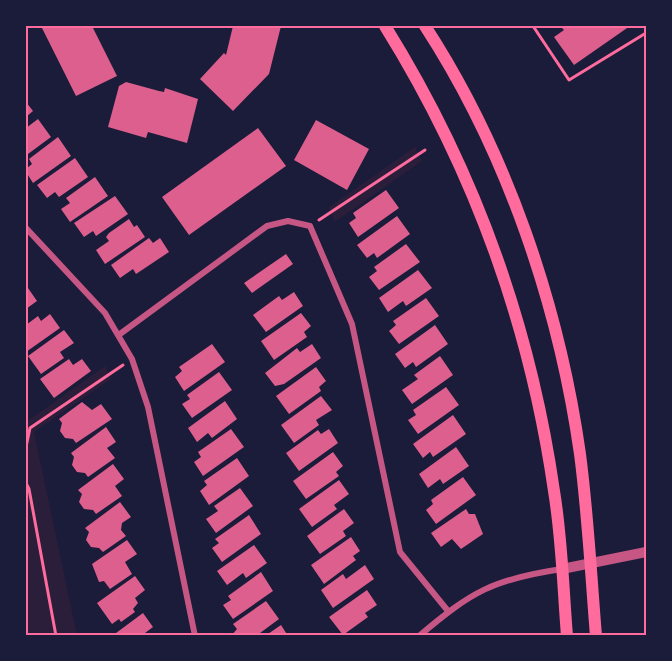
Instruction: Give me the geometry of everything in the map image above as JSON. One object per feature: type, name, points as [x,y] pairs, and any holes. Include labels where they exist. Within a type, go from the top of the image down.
[{"type":"main road","points":[[385,26],[449,141],[480,208],[503,272],[534,377],[543,419],[554,491],[567,636]]},
{"type":"main road","points":[[425,26],[461,88],[495,157],[545,296],[564,369],[574,422],[591,563],[596,636]]},
{"type":"street","points":[[120,334],[267,226],[288,220],[310,226],[352,324],[400,552],[448,612]]},
{"type":"street","points":[[26,228],[105,313],[120,334],[132,359],[148,407],[195,636]]},
{"type":"street","points":[[419,636],[471,594],[498,582],[646,552]]},
{"type":"path","points":[[533,26],[569,80],[646,33]]},
{"type":"path","points":[[310,226],[425,150]]},
{"type":"path","points":[[26,447],[30,428],[132,359]]},
{"type":"path","points":[[26,483],[56,636]]},
{"type":"shaded area","points":[[415,147],[422,161],[335,222],[329,207]]},
{"type":"shaded area","points":[[105,366],[111,379],[34,432],[77,635],[26,635],[26,422]]},
{"type":"building","points":[[41,26],[92,26],[117,76],[76,96]]},
{"type":"building","points":[[233,26],[281,26],[269,74],[233,111],[200,79],[224,53],[226,55]]},
{"type":"building","points":[[560,26],[630,26],[574,65],[554,37],[564,30]]},
{"type":"building","points":[[126,82],[164,92],[165,88],[198,99],[187,143],[148,132],[146,138],[108,127],[119,86]]},
{"type":"building","points":[[26,102],[33,111],[26,117]]},
{"type":"building","points":[[38,119],[51,137],[28,154],[26,128]]},
{"type":"building","points":[[316,120],[369,149],[347,190],[294,160]]},
{"type":"building","points":[[258,128],[286,166],[189,235],[162,197]]},
{"type":"building","points":[[58,137],[71,156],[33,183],[26,172],[32,164],[29,159]]},
{"type":"building","points":[[75,158],[88,177],[59,197],[55,192],[47,198],[37,185]]},
{"type":"building","points":[[95,177],[108,196],[70,222],[61,209],[70,203],[66,198]]},
{"type":"building","points":[[386,190],[399,208],[358,237],[349,223],[356,218],[353,213]]},
{"type":"building","points":[[115,196],[128,214],[96,236],[93,231],[84,237],[74,223]]},
{"type":"building","points":[[397,216],[410,234],[377,258],[374,253],[367,258],[357,245]]},
{"type":"building","points":[[129,219],[134,227],[137,225],[145,237],[105,264],[96,250],[109,241],[106,237],[109,233]]},
{"type":"building","points":[[149,238],[153,243],[160,238],[169,252],[136,274],[133,269],[120,278],[111,265]]},
{"type":"building","points":[[406,244],[420,262],[379,290],[369,277],[377,271],[374,267]]},
{"type":"building","points":[[286,254],[293,264],[252,293],[244,283]]},
{"type":"building","points":[[418,270],[432,288],[406,306],[403,301],[388,312],[379,298]]},
{"type":"building","points":[[28,288],[37,301],[26,309],[26,290]]},
{"type":"building","points":[[294,292],[303,306],[266,332],[253,315],[279,296],[282,300]]},
{"type":"building","points":[[426,298],[439,316],[399,344],[389,331],[396,325],[393,321]]},
{"type":"building","points":[[301,313],[311,326],[304,332],[307,337],[274,360],[261,341]]},
{"type":"building","points":[[50,314],[60,328],[26,352],[26,325],[38,316],[41,321]]},
{"type":"building","points":[[435,325],[448,344],[416,367],[413,362],[405,368],[395,354]]},
{"type":"building","points":[[64,330],[74,343],[60,352],[64,358],[41,374],[28,356]]},
{"type":"building","points":[[212,344],[225,362],[184,391],[175,377],[182,371],[179,367]]},
{"type":"building","points":[[312,344],[321,358],[284,384],[275,386],[265,373],[297,348],[300,352]]},
{"type":"building","points":[[440,356],[453,375],[412,404],[402,390],[418,379],[414,375]]},
{"type":"building","points":[[69,359],[73,365],[82,359],[91,371],[54,398],[40,379]]},
{"type":"building","points":[[316,367],[326,381],[319,387],[321,391],[289,414],[276,396]]},
{"type":"building","points":[[219,372],[232,390],[192,418],[182,404],[190,399],[187,395]]},
{"type":"building","points":[[446,387],[459,405],[418,434],[408,420],[416,415],[413,410]]},
{"type":"building","points":[[321,396],[332,410],[316,420],[319,425],[294,443],[281,425]]},
{"type":"building","points":[[225,401],[237,419],[212,438],[208,433],[197,442],[188,428]]},
{"type":"building","points":[[82,402],[92,410],[101,404],[112,419],[76,443],[73,439],[65,438],[60,431],[62,423],[59,419]]},
{"type":"building","points":[[453,415],[466,434],[433,457],[430,452],[423,458],[413,444]]},
{"type":"building","points":[[106,427],[116,442],[107,448],[115,458],[88,477],[85,473],[77,472],[72,465],[74,457],[71,453]]},
{"type":"building","points":[[231,429],[244,447],[203,476],[194,462],[201,457],[198,452]]},
{"type":"building","points":[[329,429],[338,443],[299,471],[286,453],[318,430],[321,434]]},
{"type":"building","points":[[456,447],[469,466],[443,484],[440,479],[428,488],[419,474]]},
{"type":"building","points":[[333,452],[343,466],[336,472],[339,476],[306,499],[293,481]]},
{"type":"building","points":[[237,458],[249,476],[209,505],[200,491],[207,485],[204,481]]},
{"type":"building","points":[[113,464],[124,479],[115,486],[122,496],[96,514],[93,510],[84,509],[79,502],[82,494],[78,490]]},
{"type":"building","points":[[463,477],[476,495],[436,524],[426,510],[433,504],[431,500]]},
{"type":"building","points":[[339,480],[349,494],[334,505],[337,509],[312,527],[299,509]]},
{"type":"building","points":[[240,488],[253,506],[216,533],[206,519],[218,511],[214,506]]},
{"type":"building","points":[[120,502],[131,517],[122,523],[121,530],[126,536],[103,552],[99,548],[91,547],[86,540],[89,532],[85,528]]},
{"type":"building","points":[[344,509],[354,523],[343,531],[346,536],[320,554],[307,536]]},
{"type":"building","points":[[466,509],[469,514],[475,514],[483,534],[461,549],[452,539],[441,547],[431,533]]},
{"type":"building","points":[[249,515],[261,534],[222,562],[212,548],[219,543],[215,539]]},
{"type":"building","points":[[351,537],[360,551],[353,556],[356,560],[324,584],[311,565]]},
{"type":"building","points":[[127,540],[137,554],[125,562],[132,574],[110,589],[104,581],[99,582],[92,564]]},
{"type":"building","points":[[254,545],[267,563],[246,578],[243,573],[227,585],[217,571]]},
{"type":"building","points":[[365,565],[374,579],[333,608],[321,590],[343,574],[346,579]]},
{"type":"building","points":[[261,572],[273,591],[233,619],[223,605],[231,600],[228,596]]},
{"type":"building","points":[[135,576],[145,590],[135,598],[138,603],[133,609],[135,612],[121,622],[119,619],[112,624],[97,603]]},
{"type":"building","points":[[367,590],[377,605],[365,613],[368,617],[343,635],[329,617]]},
{"type":"building","points":[[266,601],[279,619],[256,636],[231,636],[237,629],[233,624]]},
{"type":"building","points":[[143,613],[153,627],[141,636],[112,636]]},
{"type":"building","points":[[281,625],[288,636],[265,636]]}]
